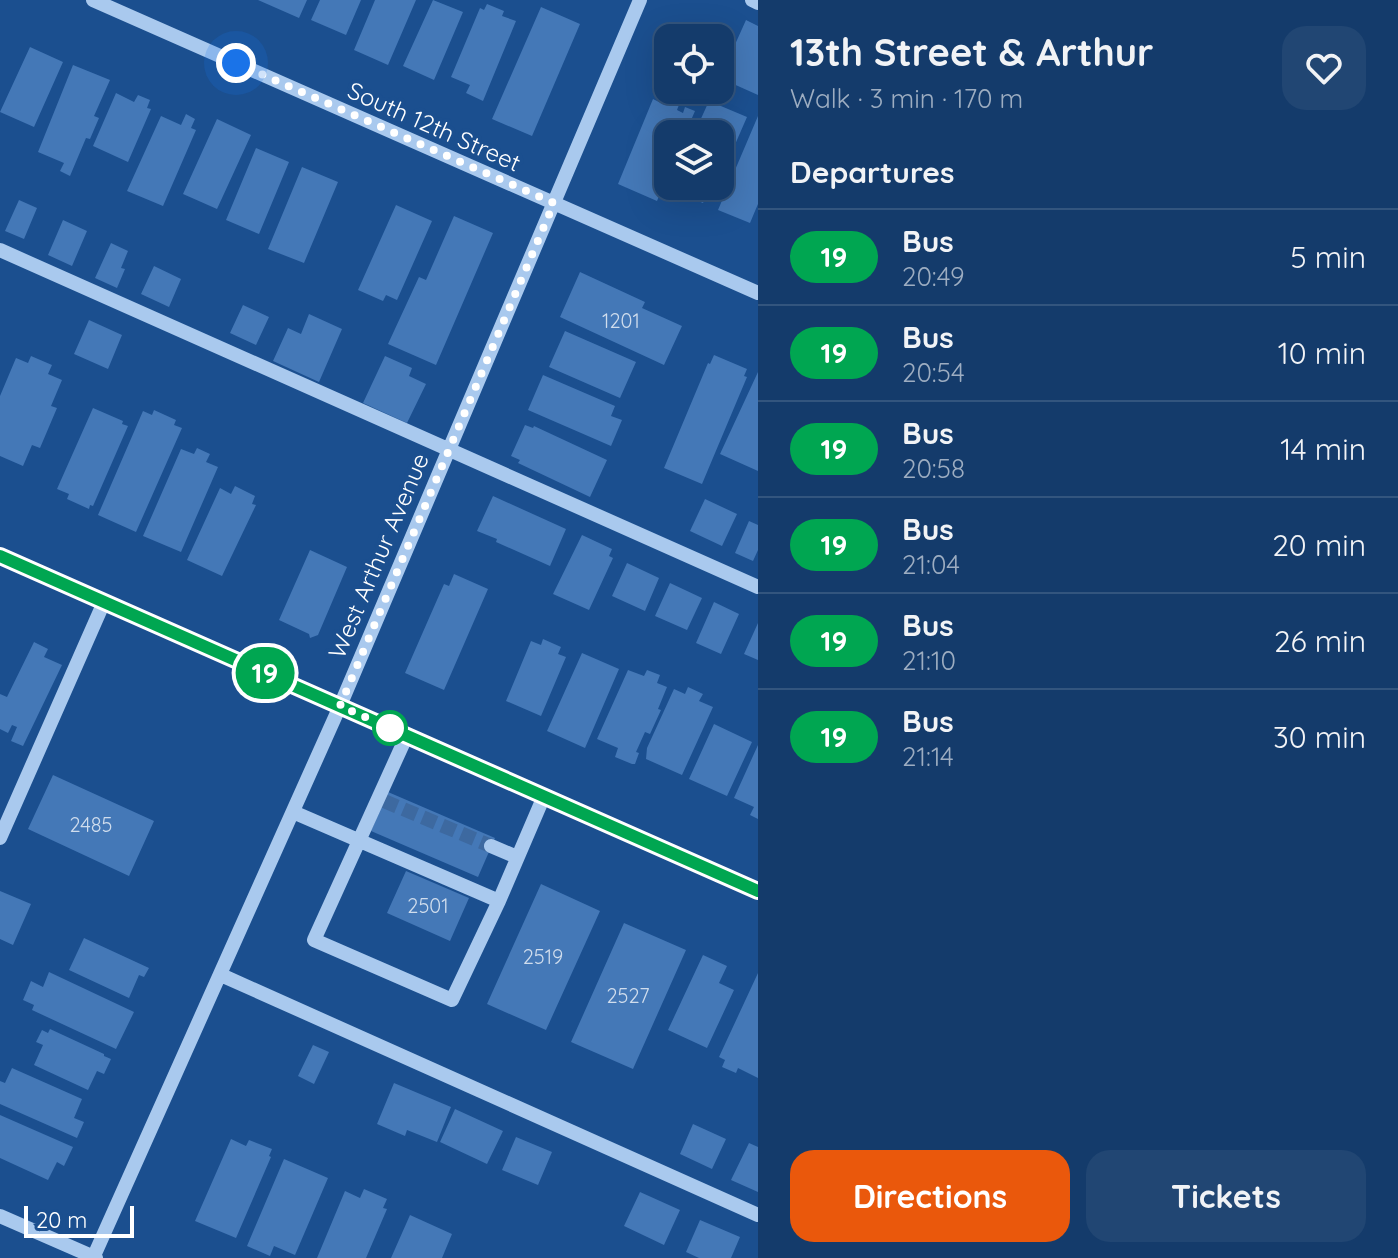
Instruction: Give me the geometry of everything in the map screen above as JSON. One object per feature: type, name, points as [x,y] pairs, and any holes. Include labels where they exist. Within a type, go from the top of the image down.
[{"type":"street","name":"South 12th Street","points":[[93,0],[758,293]]},
{"type":"street","name":"West Arthur Avenue","points":[[95,1258],[340,706],[640,0]]},
{"type":"street","points":[[752,0],[758,3]]},
{"type":"street","points":[[0,250],[758,587]]},
{"type":"street","points":[[0,556],[758,891]]},
{"type":"street","points":[[0,838],[104,602]]},
{"type":"street","points":[[407,735],[381,800],[314,940],[452,1000],[544,796]]},
{"type":"street","points":[[293,812],[499,901]]},
{"type":"street","points":[[491,846],[517,857]]},
{"type":"street","points":[[221,975],[758,1215]]},
{"type":"street","points":[[0,1216],[95,1258]]},
{"type":"building","points":[[258,0],[307,0],[299,18]]},
{"type":"building","points":[[320,0],[361,0],[346,35],[311,20]]},
{"type":"building","points":[[375,0],[416,0],[388,65],[354,50]]},
{"type":"building","points":[[433,0],[463,12],[434,80],[403,66]]},
{"type":"building","points":[[487,4],[504,11],[502,16],[516,21],[483,101],[466,93],[470,85],[451,77],[480,8],[484,10]]},
{"type":"building","points":[[541,7],[580,24],[532,136],[492,119]]},
{"type":"building","points":[[746,20],[758,26],[758,95],[734,84],[734,47]]},
{"type":"building","points":[[30,47],[63,62],[34,127],[0,112]]},
{"type":"building","points":[[73,65],[110,80],[94,116],[99,118],[90,139],[86,138],[70,176],[60,171],[64,163],[38,152]]},
{"type":"building","points":[[116,93],[134,102],[138,95],[150,100],[147,108],[151,109],[128,162],[93,146]]},
{"type":"building","points":[[653,99],[654,104],[679,104],[677,110],[683,113],[685,107],[695,111],[691,120],[654,120],[654,200],[618,184]]},
{"type":"building","points":[[708,104],[716,104],[747,117],[734,147],[734,120],[700,120]]},
{"type":"building","points":[[186,114],[195,119],[191,128],[196,130],[163,206],[127,191],[161,116],[181,125]]},
{"type":"building","points":[[758,116],[758,204],[750,223],[718,210],[722,200],[734,200],[734,172]]},
{"type":"building","points":[[217,119],[251,135],[217,209],[183,194]]},
{"type":"building","points":[[256,148],[289,162],[259,234],[226,220]]},
{"type":"building","points":[[302,167],[338,182],[304,263],[268,249]]},
{"type":"building","points":[[19,200],[37,208],[24,239],[5,231]]},
{"type":"building","points":[[396,205],[432,221],[397,300],[386,295],[383,301],[358,290]]},
{"type":"building","points":[[454,216],[493,233],[436,365],[388,344],[419,277],[426,280]]},
{"type":"building","points":[[63,220],[87,231],[72,266],[48,255]]},
{"type":"building","points":[[111,243],[128,251],[117,288],[95,278]]},
{"type":"building","points":[[154,266],[181,279],[169,307],[141,294]]},
{"type":"building","points":[[580,272],[645,302],[642,308],[682,326],[664,365],[560,317]]},
{"type":"building","points":[[243,305],[269,317],[256,345],[230,333]]},
{"type":"building","points":[[309,314],[342,329],[319,382],[273,361],[288,328],[301,334]]},
{"type":"building","points":[[89,320],[122,335],[108,369],[74,354]]},
{"type":"building","points":[[565,331],[636,362],[620,398],[549,367]]},
{"type":"building","points":[[714,355],[747,369],[744,376],[747,377],[702,484],[664,468]]},
{"type":"building","points":[[31,356],[52,365],[48,374],[62,380],[51,406],[57,408],[40,448],[32,445],[23,466],[0,456],[0,396],[16,358],[28,363]]},
{"type":"building","points":[[385,356],[412,368],[409,376],[426,384],[407,423],[363,403]]},
{"type":"building","points":[[758,372],[758,471],[720,454]]},
{"type":"building","points":[[543,375],[615,406],[611,416],[622,420],[611,446],[528,410]]},
{"type":"building","points":[[93,408],[128,426],[89,509],[67,499],[69,494],[57,489]]},
{"type":"building","points":[[154,410],[176,420],[174,425],[182,428],[136,532],[98,515],[143,411],[152,415]]},
{"type":"building","points":[[525,425],[534,426],[607,460],[590,497],[518,463],[520,460],[511,456]]},
{"type":"building","points":[[197,448],[210,454],[206,462],[218,467],[181,552],[143,536],[181,449],[194,454]]},
{"type":"building","points":[[235,486],[255,496],[252,504],[256,505],[222,576],[187,560],[220,488],[231,494]]},
{"type":"building","points":[[493,496],[566,529],[550,566],[477,531]]},
{"type":"building","points":[[705,499],[737,514],[722,546],[690,531]]},
{"type":"building","points":[[749,521],[758,525],[758,550],[753,561],[735,553]]},
{"type":"building","points":[[582,535],[612,549],[609,556],[613,558],[589,610],[553,594]]},
{"type":"building","points":[[310,550],[347,567],[318,635],[310,638],[309,634],[279,620]]},
{"type":"building","points":[[627,563],[659,578],[645,611],[612,596]]},
{"type":"building","points":[[454,574],[488,589],[444,690],[405,673],[444,584],[449,586]]},
{"type":"building","points":[[670,583],[702,598],[687,630],[655,616]]},
{"type":"building","points":[[714,602],[739,614],[721,654],[696,643]]},
{"type":"building","points":[[758,623],[758,660],[744,654]]},
{"type":"building","points":[[543,639],[561,647],[558,654],[566,657],[541,716],[506,701],[531,641],[541,645]]},
{"type":"building","points":[[34,642],[48,649],[44,657],[62,665],[23,746],[11,741],[17,727],[12,725],[8,733],[0,729],[0,694],[7,697]]},
{"type":"building","points":[[582,653],[619,669],[585,748],[547,731]]},
{"type":"building","points":[[628,670],[644,676],[647,670],[660,675],[657,683],[667,687],[650,734],[645,732],[636,752],[639,753],[635,764],[615,757],[618,748],[597,739]]},
{"type":"building","points":[[688,687],[703,694],[699,701],[713,707],[682,775],[646,759],[647,748],[674,689],[685,694]]},
{"type":"building","points":[[714,724],[752,742],[727,796],[689,779]]},
{"type":"building","points":[[758,745],[758,819],[750,815],[754,807],[734,798]]},
{"type":"building","points":[[53,775],[154,821],[129,876],[28,829]]},
{"type":"building","points":[[388,792],[495,838],[478,877],[371,831]]},
{"type":"building","points":[[406,871],[469,898],[450,941],[387,913]]},
{"type":"building","points":[[541,884],[600,911],[546,1030],[487,1004]]},
{"type":"building","points":[[0,891],[31,904],[13,945],[0,939]]},
{"type":"building","points":[[624,923],[686,950],[633,1069],[571,1042]]},
{"type":"building","points":[[84,938],[149,968],[144,977],[139,975],[129,998],[69,970]]},
{"type":"building","points":[[703,955],[727,966],[719,983],[734,990],[707,1048],[668,1030]]},
{"type":"building","points":[[49,972],[134,1012],[116,1049],[32,1010],[34,1005],[23,1000],[31,981],[43,987]]},
{"type":"building","points":[[758,973],[758,1078],[738,1068],[736,1073],[722,1067],[725,1060],[719,1057]]},
{"type":"building","points":[[50,1029],[111,1059],[104,1074],[97,1071],[88,1090],[34,1065],[43,1045],[36,1042],[42,1030],[48,1033]]},
{"type":"building","points":[[313,1045],[329,1052],[314,1084],[298,1076]]},
{"type":"building","points":[[12,1068],[82,1099],[74,1118],[84,1122],[77,1138],[0,1104],[0,1081],[5,1083]]},
{"type":"building","points":[[394,1083],[451,1107],[437,1142],[407,1130],[405,1136],[377,1124]]},
{"type":"building","points":[[455,1109],[503,1131],[487,1164],[440,1142]]},
{"type":"building","points":[[0,1115],[73,1147],[64,1166],[57,1162],[48,1180],[0,1158]]},
{"type":"building","points":[[693,1124],[726,1139],[712,1169],[680,1154]]},
{"type":"building","points":[[516,1137],[552,1152],[538,1185],[502,1170]]},
{"type":"building","points":[[231,1139],[246,1146],[249,1140],[272,1149],[236,1238],[195,1221]]},
{"type":"building","points":[[749,1143],[758,1147],[758,1192],[731,1180]]},
{"type":"building","points":[[284,1159],[328,1178],[295,1255],[274,1246],[270,1256],[247,1246]]},
{"type":"building","points":[[364,1189],[387,1199],[383,1208],[387,1209],[366,1258],[317,1258],[345,1191],[360,1198]]},
{"type":"building","points":[[640,1192],[680,1210],[664,1245],[624,1226]]},
{"type":"building","points":[[410,1215],[452,1234],[442,1258],[391,1258]]},
{"type":"building","points":[[700,1220],[740,1237],[731,1258],[699,1258],[686,1252]]},
{"type":"tunnel","points":[[384,801],[491,846]]},
{"type":"bus line","name":"19","points":[[0,556],[758,891]]},
{"type":"route","points":[[236,63],[554,203],[340,706],[390,728]]}]
